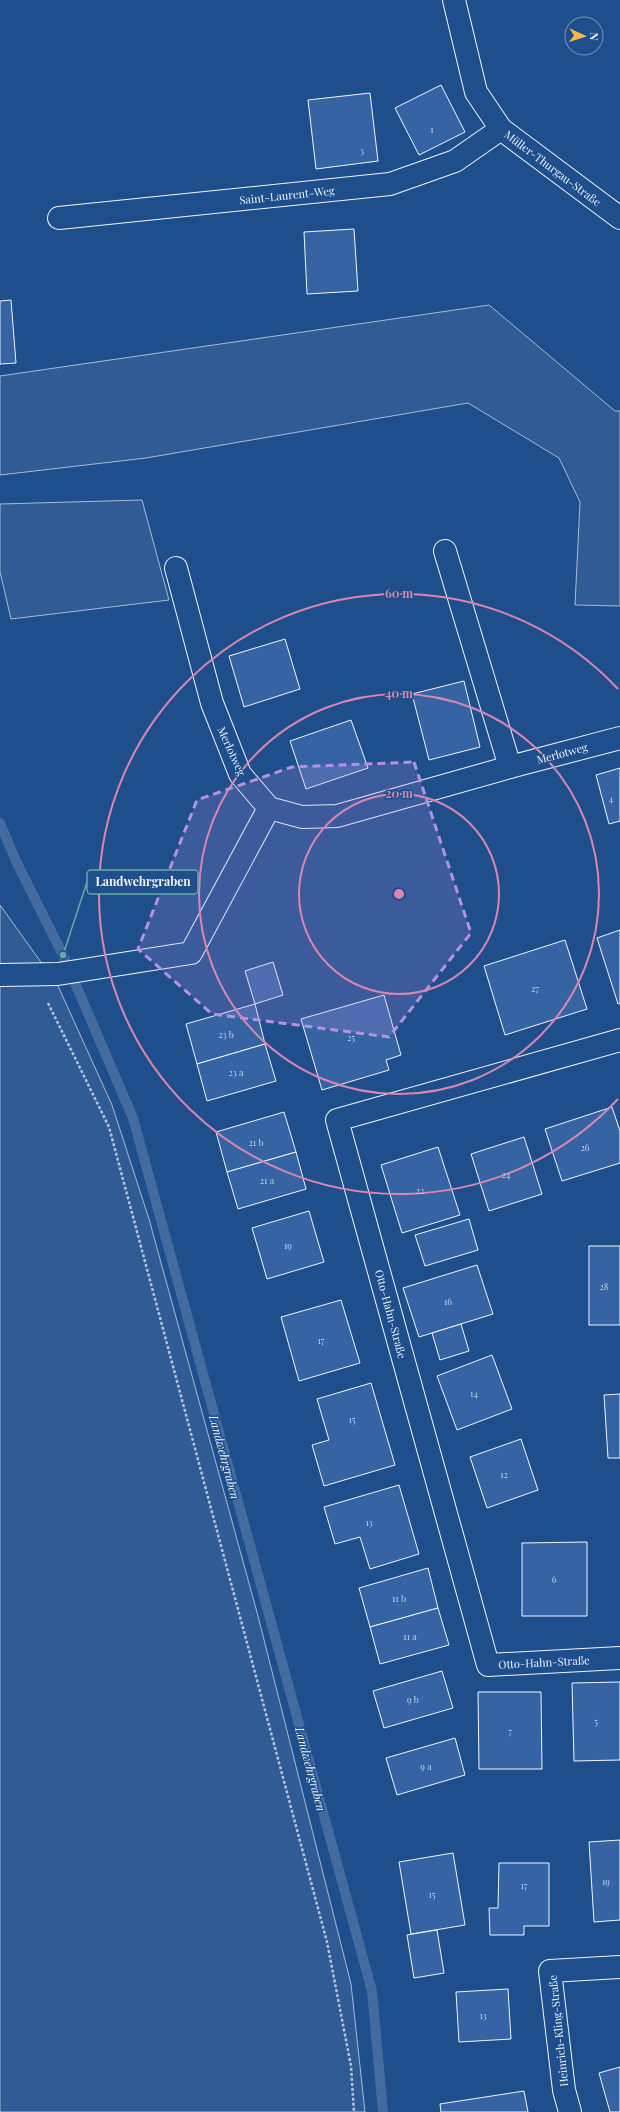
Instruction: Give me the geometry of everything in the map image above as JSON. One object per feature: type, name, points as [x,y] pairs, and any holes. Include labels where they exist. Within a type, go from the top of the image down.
[{"type":"street","name":"Müller-Thurgau-Straße","points":[[454,0],[476,92],[501,129],[620,218]]},
{"type":"street","name":"Saint-Laurent-Weg","points":[[59,218],[390,184],[455,161],[501,129]]},
{"type":"street","points":[[445,551],[510,767]]},
{"type":"street","name":"Merlotweg","points":[[176,568],[212,703],[240,774],[269,808],[302,816],[337,816],[510,767],[620,738]]},
{"type":"street","points":[[0,975],[34,975],[68,972],[191,953],[269,808]]},
{"type":"street","name":"Otto-Hahn-Straße","points":[[620,1040],[337,1120],[488,1665],[620,1658]]},
{"type":"street","name":"Heinrich-Kling-Straße","points":[[570,2112],[564,2090],[550,1971],[620,1967]]},
{"type":"path","points":[[34,975],[109,1127],[327,1942],[351,2066],[354,2112]]},
{"type":"highlighted area","points":[[414,762],[471,933],[389,1037],[212,1014],[138,949],[197,800],[292,767]]},
{"type":"shaded area","points":[[489,305],[615,411],[620,411],[620,606],[575,605],[580,502],[559,458],[468,403],[146,458],[0,475],[0,376]]},
{"type":"shaded area","points":[[142,500],[169,600],[11,619],[0,572],[0,504]]},
{"type":"shaded area","points":[[0,905],[58,986],[112,1105],[149,1219],[258,1616],[351,1984],[365,2112],[0,2112]]},
{"type":"building","points":[[441,85],[465,132],[419,155],[395,108]]},
{"type":"building","points":[[370,93],[378,161],[316,169],[308,100]]},
{"type":"building","points":[[354,229],[358,291],[307,294],[304,232]]},
{"type":"building","points":[[11,300],[16,363],[0,364],[0,301]]},
{"type":"building","points":[[285,639],[300,689],[244,707],[229,656]]},
{"type":"building","points":[[464,681],[480,747],[429,760],[412,694]]},
{"type":"building","points":[[351,720],[368,768],[306,789],[290,741]]},
{"type":"building","points":[[620,768],[620,821],[609,824],[596,775]]},
{"type":"building","points":[[620,930],[620,1003],[618,1004],[597,938]]},
{"type":"building","points":[[565,940],[587,1009],[505,1035],[484,966]]},
{"type":"building","points":[[273,962],[283,995],[255,1004],[245,971]]},
{"type":"building","points":[[384,995],[401,1055],[386,1060],[389,1070],[322,1090],[301,1019]]},
{"type":"building","points":[[255,1004],[265,1044],[197,1064],[186,1024]]},
{"type":"building","points":[[265,1044],[276,1081],[207,1101],[197,1064]]},
{"type":"building","points":[[612,1107],[620,1131],[620,1163],[562,1181],[545,1129]]},
{"type":"building","points":[[284,1112],[296,1152],[227,1172],[216,1132]]},
{"type":"building","points":[[524,1137],[542,1194],[489,1211],[471,1154]]},
{"type":"building","points":[[438,1147],[460,1215],[402,1233],[381,1165]]},
{"type":"building","points":[[296,1152],[306,1189],[238,1209],[227,1172]]},
{"type":"building","points":[[309,1211],[324,1262],[267,1279],[252,1228]]},
{"type":"building","points":[[469,1219],[478,1250],[425,1266],[415,1235]]},
{"type":"building","points":[[589,1246],[620,1246],[620,1325],[589,1325]]},
{"type":"building","points":[[477,1265],[493,1314],[419,1337],[403,1288]]},
{"type":"building","points":[[341,1300],[360,1363],[299,1381],[281,1317]]},
{"type":"building","points":[[461,1324],[469,1351],[440,1360],[432,1333]]},
{"type":"building","points":[[492,1355],[512,1409],[457,1430],[437,1376]]},
{"type":"building","points":[[371,1383],[395,1465],[324,1486],[312,1445],[329,1440],[317,1399]]},
{"type":"building","points":[[620,1394],[620,1458],[608,1458],[604,1395]]},
{"type":"building","points":[[521,1439],[538,1490],[487,1508],[470,1457]]},
{"type":"building","points":[[399,1485],[419,1554],[370,1569],[360,1537],[335,1544],[324,1507]]},
{"type":"building","points":[[587,1542],[587,1616],[522,1616],[522,1543]]},
{"type":"building","points":[[428,1568],[438,1608],[370,1627],[359,1588]]},
{"type":"building","points":[[438,1608],[449,1645],[380,1664],[370,1627]]},
{"type":"building","points":[[442,1671],[453,1708],[384,1728],[373,1691]]},
{"type":"building","points":[[620,1682],[620,1760],[574,1761],[572,1683]]},
{"type":"building","points":[[478,1692],[541,1692],[542,1769],[479,1769]]},
{"type":"building","points":[[455,1738],[465,1775],[397,1795],[386,1758]]},
{"type":"building","points":[[620,1840],[620,1920],[594,1922],[589,1842]]},
{"type":"building","points":[[453,1853],[465,1925],[411,1934],[399,1862]]},
{"type":"building","points":[[499,1863],[549,1863],[549,1926],[524,1926],[524,1935],[490,1935],[489,1908],[498,1908]]},
{"type":"building","points":[[437,1930],[444,1973],[414,1978],[407,1935]]},
{"type":"building","points":[[508,1989],[511,2039],[459,2042],[456,1992]]},
{"type":"building","points":[[620,2067],[620,2112],[610,2112],[599,2073]]},
{"type":"building","points":[[524,2091],[528,2112],[441,2112],[440,2104]]},
{"type":"waterway","name":"Landwehrgraben","points":[[0,823],[16,861],[63,955],[133,1118],[372,1991],[383,2112]]},
{"type":"place","name":"Landwehrgraben","points":[[63,955]]}]
